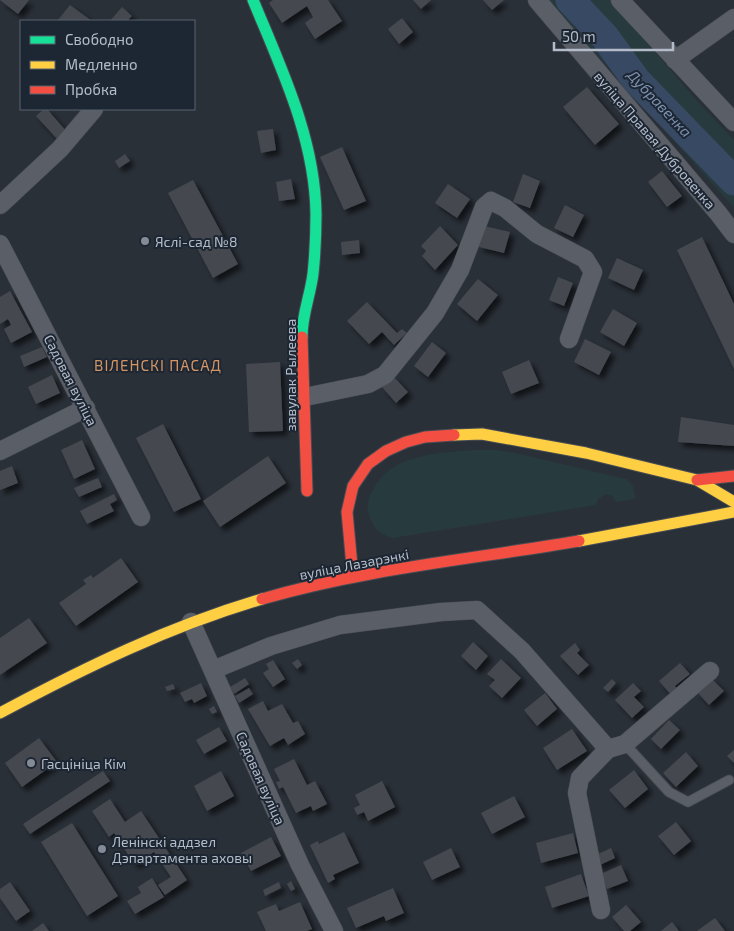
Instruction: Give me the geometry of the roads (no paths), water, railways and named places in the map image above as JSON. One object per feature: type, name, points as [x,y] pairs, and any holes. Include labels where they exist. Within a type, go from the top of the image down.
[{"type":"street","name":"завулак Рылеева","points":[[253,0],[296,103],[310,166],[316,213],[313,275],[302,322],[307,490]]},
{"type":"street","name":"вуліца Правая Дубровенка","points":[[537,0],[718,212],[734,234]]},
{"type":"street","points":[[620,0],[734,122]]},
{"type":"street","points":[[675,60],[734,18]]},
{"type":"street","points":[[0,205],[60,148],[93,110]]},
{"type":"street","points":[[305,396],[368,384],[385,375],[435,312],[460,270],[484,207],[491,201],[504,208],[537,234],[585,259],[593,272],[569,339]]},
{"type":"street","name":"Садовая вуліца","points":[[0,244],[141,517]]},
{"type":"street","points":[[0,451],[86,408]]},
{"type":"street","points":[[353,577],[347,512],[353,486],[368,464],[386,451],[406,442],[425,437],[482,434],[586,453],[697,480],[734,502]]},
{"type":"street","points":[[697,480],[734,476]]},
{"type":"street","name":"вуліца Лазарэнкі","points":[[0,713],[64,678],[162,634],[248,603],[353,577],[617,534],[734,512]]},
{"type":"street","points":[[213,670],[271,646],[340,625],[441,612],[477,610],[522,652],[608,749]]},
{"type":"street","name":"Садовая вуліца","points":[[191,622],[300,865],[334,931]]},
{"type":"street","points":[[601,910],[577,793],[580,778],[608,749],[625,744],[710,671]]},
{"type":"lane","points":[[625,744],[669,792],[688,802],[729,780]]},
{"type":"waterway","name":"Дубравенка","points":[[570,0],[605,37],[636,80],[734,181]]},
{"type":"place","name":"Яслі-сад №8","points":[[145,241]]},
{"type":"place","name":"Гасцініца Кім","points":[[31,763]]},
{"type":"place","name":"Ленінскі аддзел Дэпартамента аховы","points":[[102,849]]},
{"type":"district","name":"ВІЛЕНСКІ ПАСАД","points":[[158,365]]}]
